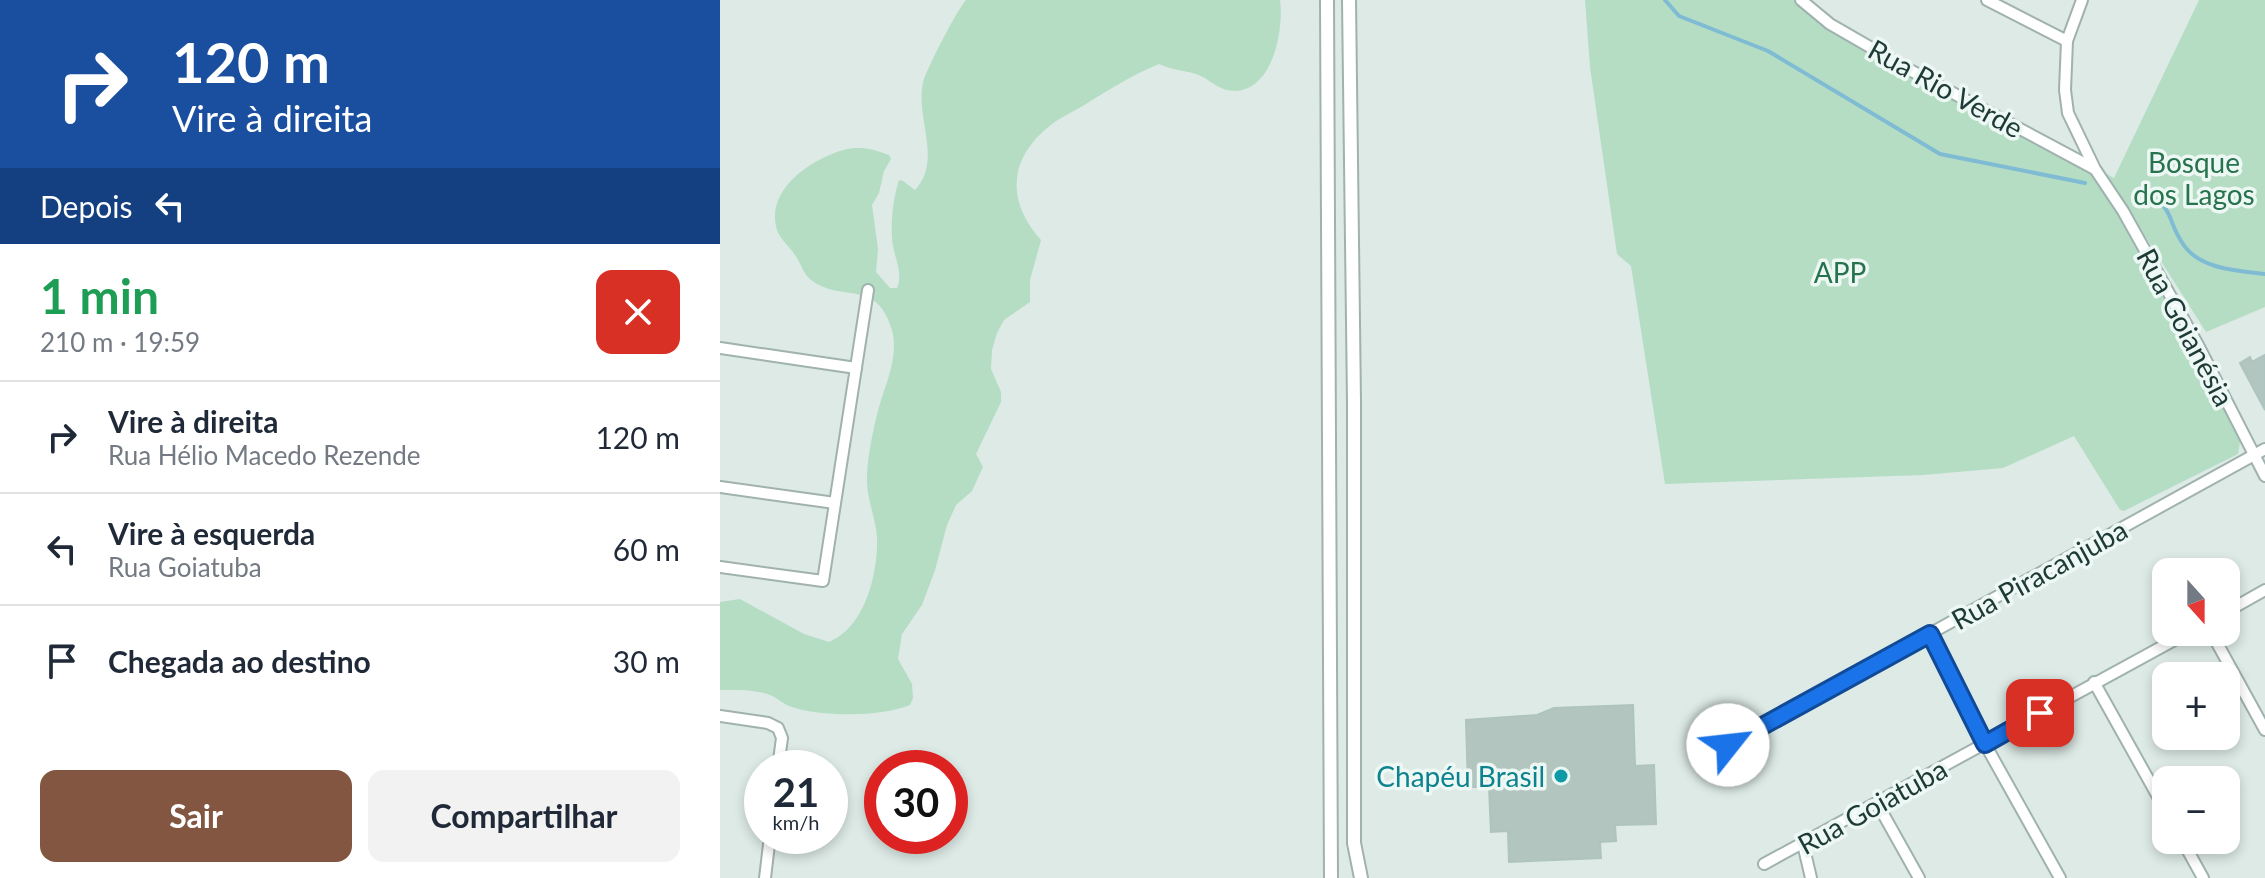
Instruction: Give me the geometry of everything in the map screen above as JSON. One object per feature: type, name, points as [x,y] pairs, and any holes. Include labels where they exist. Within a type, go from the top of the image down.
[{"type":"street","points":[[1327,0],[1331,878]]},
{"type":"street","points":[[1349,0],[1354,402],[1354,843],[1361,878]]},
{"type":"street","name":"Rua Rio Verde","points":[[1801,0],[1830,24],[1908,69],[2095,169]]},
{"type":"street","points":[[1987,0],[2067,41]]},
{"type":"street","name":"Rua Goianésia","points":[[2082,0],[2067,41],[2065,90],[2068,113],[2095,169],[2123,211],[2199,347],[2265,476]]},
{"type":"street","points":[[720,567],[823,581],[868,290]]},
{"type":"street","points":[[720,348],[856,368]]},
{"type":"street","name":"Rua Piracanjuba","points":[[1728,745],[2265,449]]},
{"type":"street","points":[[720,487],[835,503]]},
{"type":"street","points":[[2240,604],[2265,590]]},
{"type":"street","points":[[1930,634],[1985,744],[2060,878]]},
{"type":"street","name":"Rua Goiatuba","points":[[1764,864],[2162,646]]},
{"type":"street","points":[[2219,646],[2265,730]]},
{"type":"street","points":[[2094,682],[2152,786]]},
{"type":"street","points":[[720,716],[768,723],[778,728],[782,738],[780,750]]},
{"type":"street","points":[[1877,803],[1919,878]]},
{"type":"street","points":[[1803,844],[1811,878]]},
{"type":"street","points":[[765,878],[768,854]]},
{"type":"street","points":[[2190,854],[2203,878]]},
{"type":"green space","points":[[966,0],[1280,0],[1281,12],[1278,42],[1267,70],[1259,81],[1248,88],[1225,90],[1196,74],[1159,64],[1056,121],[1027,150],[1020,165],[1017,194],[1021,210],[1041,240],[1030,280],[1030,302],[1004,320],[997,333],[991,369],[1001,392],[1001,402],[976,454],[983,467],[972,491],[956,505],[922,605],[902,634],[898,659],[912,684],[910,705],[868,714],[835,714],[792,707],[758,692],[720,690],[720,602],[740,599],[804,634],[829,642],[849,628],[859,615],[871,586],[876,558],[876,530],[868,493],[867,470],[875,423],[893,359],[892,330],[877,303],[868,297],[823,287],[808,278],[778,233],[775,217],[777,205],[789,183],[809,166],[832,154],[860,148],[889,155],[891,159],[872,205],[878,249],[876,272],[890,288],[897,288],[898,264],[892,231],[897,187],[899,180],[915,190],[923,178],[928,152],[922,110],[923,83],[942,40]]},
{"type":"green space","name":"APP","points":[[1585,0],[1793,0],[1826,26],[2114,178],[2199,0],[2265,0],[2265,307],[2206,332],[2135,220],[2198,346],[2240,442],[2238,454],[2124,511],[2120,510],[2074,436],[2003,468],[1923,475],[1665,484],[1631,266],[1617,254],[1590,67]]},
{"type":"building","points":[[2265,355],[2265,410],[2240,363],[2250,357],[2252,362]]},
{"type":"building","name":"Chapéu Brasil","points":[[1633,705],[1635,766],[1654,765],[1656,824],[1615,825],[1616,841],[1600,842],[1601,858],[1509,862],[1508,831],[1491,832],[1489,787],[1468,787],[1466,720],[1537,715],[1554,708]]},
{"type":"waterway","points":[[1665,0],[1679,16],[1768,51],[1940,154],[2085,183]]},
{"type":"waterway","points":[[2141,191],[2166,209],[2183,244],[2199,259],[2220,267],[2265,274]]},
{"type":"place","name":"Chapéu Brasil","points":[[1561,776]]},
{"type":"route","points":[[1728,745],[1930,634],[1985,744],[2040,713]]},
{"type":"park label","name":"Bosque dos Lagos","points":[[2194,178]]}]
